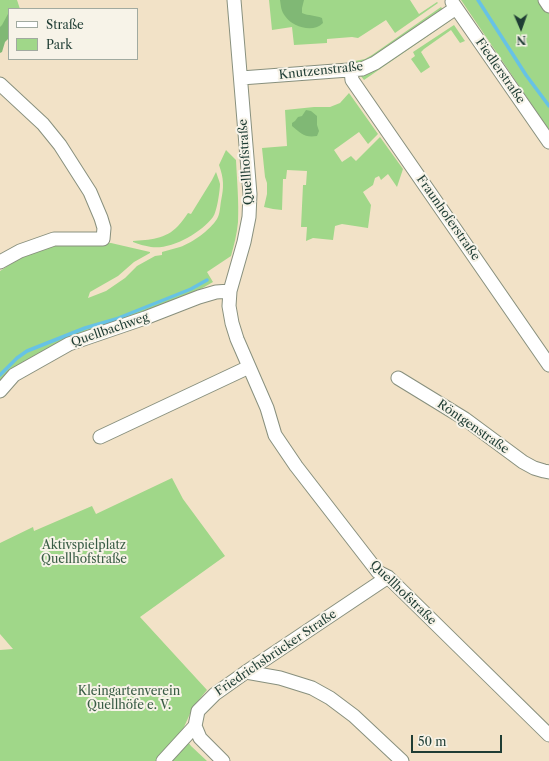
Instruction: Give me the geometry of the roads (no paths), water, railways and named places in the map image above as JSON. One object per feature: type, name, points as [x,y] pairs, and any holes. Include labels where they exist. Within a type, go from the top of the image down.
[{"type":"street","name":"Quellhofstraße","points":[[234,0],[250,194],[249,217],[244,242],[230,291],[229,306],[237,339],[267,408],[275,435],[296,466],[378,572],[388,577],[549,735]]},
{"type":"street","points":[[545,0],[549,6]]},
{"type":"street","name":"Knutzenstraße","points":[[241,78],[362,69],[375,63],[453,4]]},
{"type":"street","name":"Fiedlerstraße","points":[[453,4],[549,142]]},
{"type":"street","name":"Fraunhoferstraße","points":[[351,70],[352,80],[549,365]]},
{"type":"street","points":[[0,84],[43,124],[60,145],[90,192],[104,228],[103,239],[54,239],[20,251],[0,262]]},
{"type":"street","name":"Quellbachweg","points":[[0,391],[14,376],[69,344],[145,318],[199,297],[216,292],[230,291]]},
{"type":"street","points":[[100,437],[248,367]]},
{"type":"street","name":"Röntgenstraße","points":[[398,378],[465,419],[523,462],[534,468],[549,472]]},
{"type":"street","name":"Friedrichsbrücker Straße","points":[[163,761],[195,726],[198,711],[215,694],[388,577]]},
{"type":"street","points":[[246,672],[280,678],[312,688],[330,698],[354,716],[402,761]]},
{"type":"street","points":[[195,726],[200,738],[223,761]]},
{"type":"waterway","points":[[478,0],[526,75],[549,106]]},
{"type":"waterway","points":[[0,375],[17,358],[27,351],[85,328],[116,319],[191,289],[207,280]]},
{"type":"park label","name":"Aktivspielplatz Quellhofstraße","points":[[84,553]]},
{"type":"park label","name":"Kleingartenverein Quellhöfe e. V.","points":[[129,699]]}]
